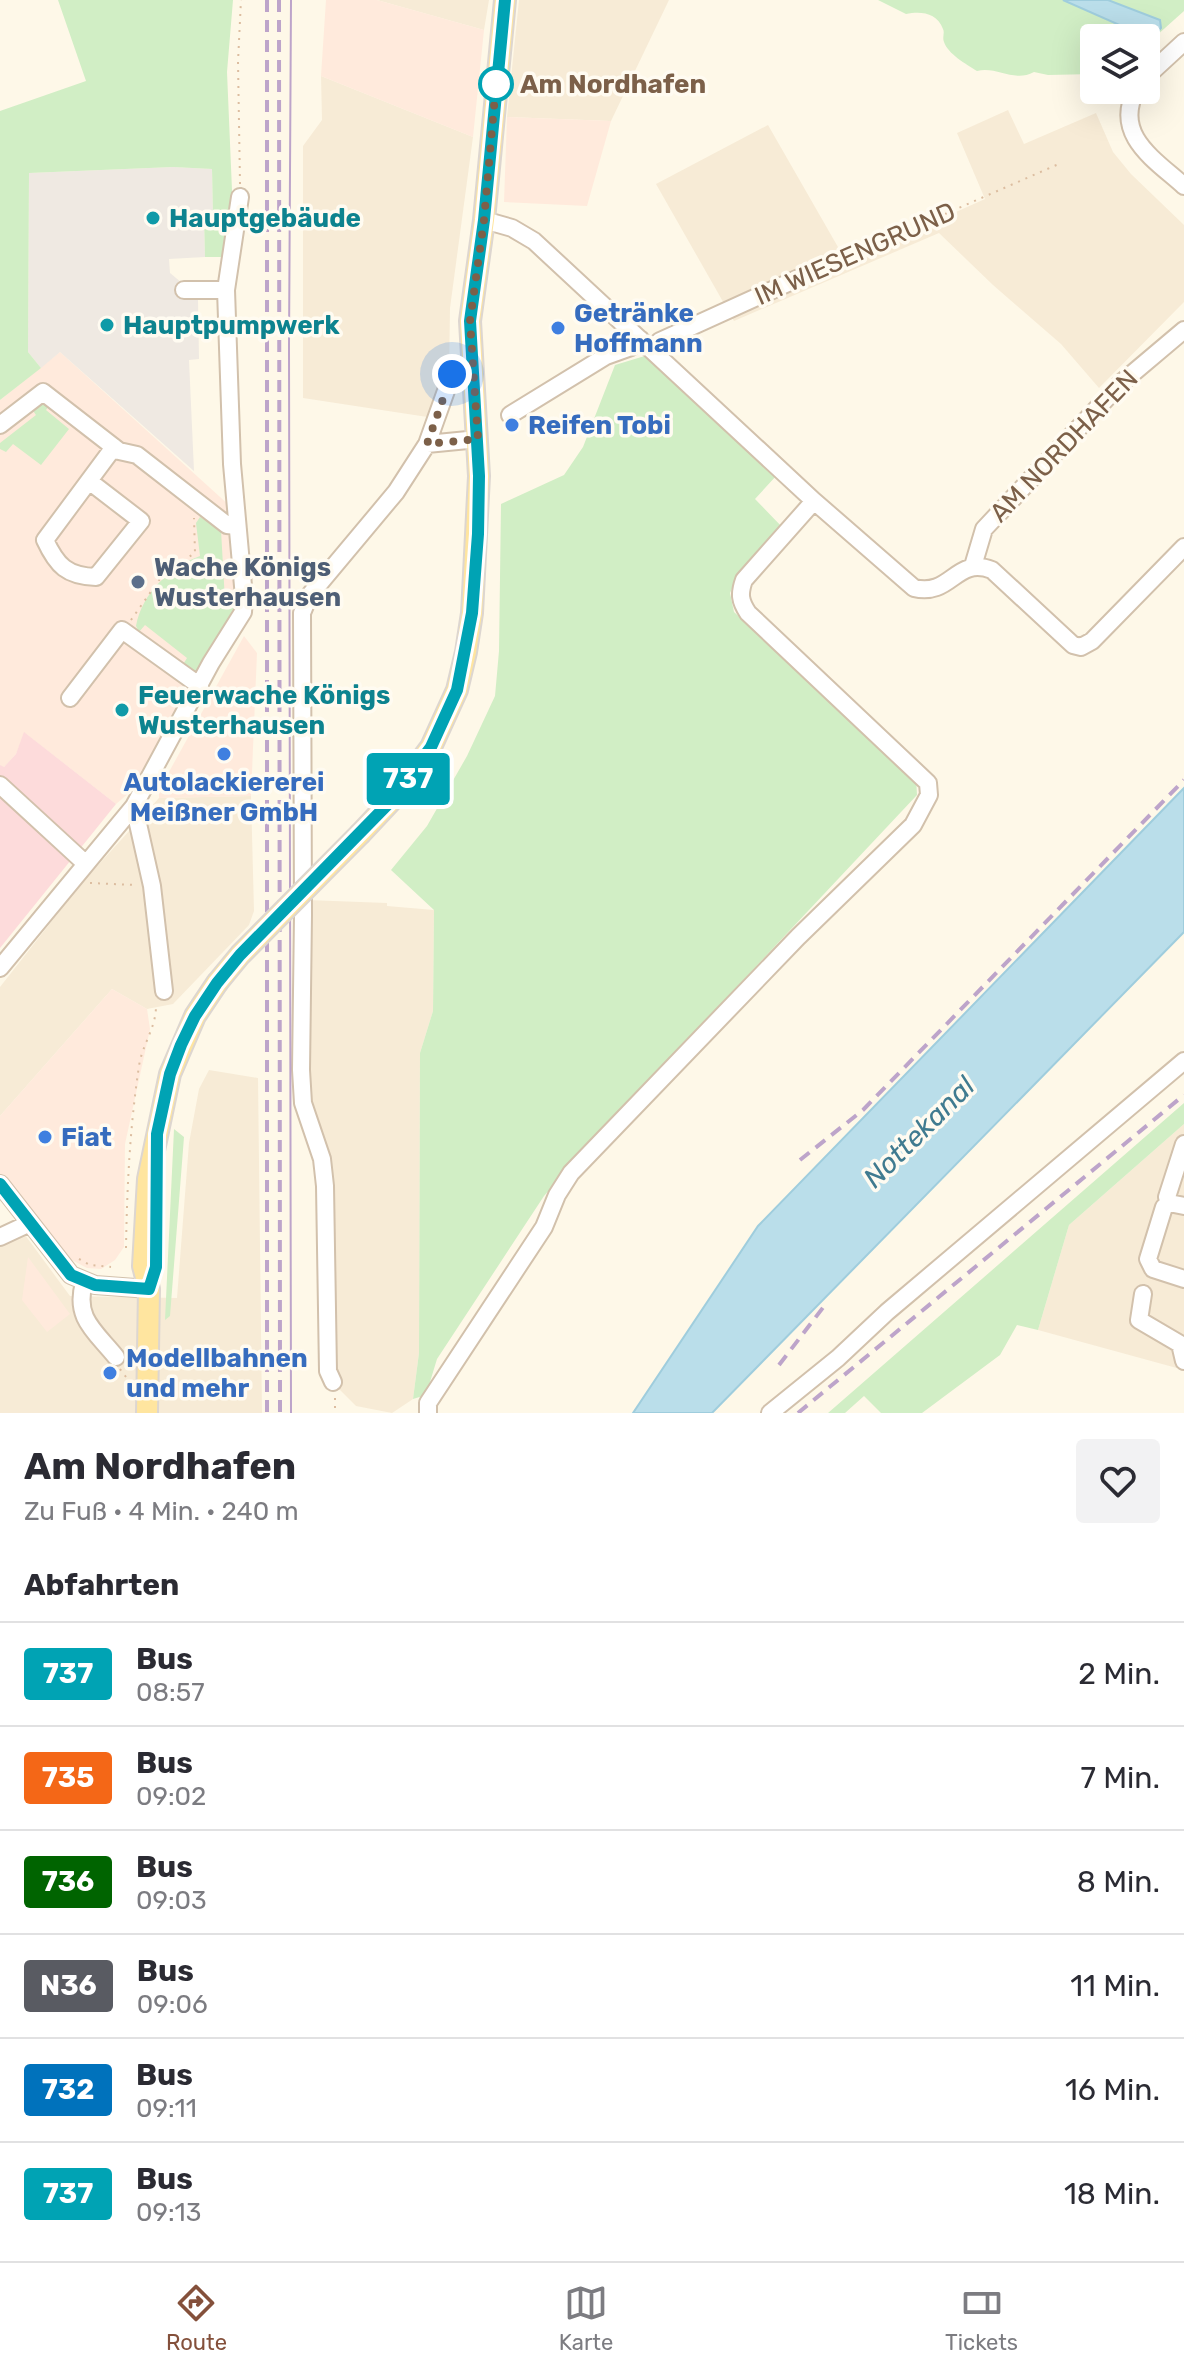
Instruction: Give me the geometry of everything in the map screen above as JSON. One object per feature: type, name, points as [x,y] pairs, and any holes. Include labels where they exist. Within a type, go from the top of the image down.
[{"type":"main road","points":[[147,1413],[149,1289],[143,1266],[148,1179],[170,1074],[181,1045],[195,1016],[240,955],[361,833],[417,768],[443,724],[457,690],[472,613],[478,534],[478,439],[470,321],[484,220],[505,0]]},
{"type":"street","points":[[1160,64],[1184,42]]},
{"type":"street","points":[[1129,104],[1129,125],[1140,146],[1184,186]]},
{"type":"street","points":[[0,968],[134,806],[243,612],[236,526],[226,290],[240,197]]},
{"type":"street","points":[[484,220],[512,228],[534,241],[814,501],[914,588],[926,591],[938,589],[973,566],[992,570],[1073,645],[1081,647],[1092,641],[1184,547]]},
{"type":"street","name":"IM WIESENGRUND","points":[[510,415],[593,364],[631,347],[660,341],[801,277]]},
{"type":"street","points":[[184,290],[226,290]]},
{"type":"street","name":"AM NORDHAFEN","points":[[973,566],[984,529],[1120,384],[1184,330]]},
{"type":"street","points":[[333,1382],[328,1371],[325,1186],[322,1159],[303,1103],[301,1070],[302,613],[309,596],[396,492],[427,444],[452,374]]},
{"type":"street","points":[[0,425],[43,392],[114,447],[137,455],[227,525],[236,526]]},
{"type":"street","points":[[427,444],[478,439]]},
{"type":"street","points":[[89,481],[141,521],[96,577],[76,576],[53,558],[45,540],[114,447]]},
{"type":"street","points":[[428,1413],[428,1403],[544,1227],[557,1195],[571,1173],[798,937],[913,825],[929,795],[928,783],[742,604],[739,593],[744,580],[814,501]]},
{"type":"street","points":[[70,698],[122,630],[200,686]]},
{"type":"street","points":[[0,785],[86,864]]},
{"type":"street","points":[[134,806],[152,886],[164,991]]},
{"type":"street","points":[[770,1413],[1184,1061]]},
{"type":"street","points":[[1176,1204],[1167,1197],[1184,1144]]},
{"type":"street","points":[[0,1184],[62,1266],[84,1283],[149,1289]]},
{"type":"street","points":[[1176,1204],[1164,1207],[1148,1259],[1153,1269],[1184,1279]]},
{"type":"street","points":[[0,1237],[30,1223]]},
{"type":"street","points":[[84,1283],[82,1314],[116,1357]]},
{"type":"street","points":[[1143,1294],[1139,1320],[1180,1344],[1184,1361]]},
{"type":"path","points":[[240,197],[238,62],[241,0]]},
{"type":"path","name":"IM WIESENGRUND","points":[[801,277],[1061,163]]},
{"type":"path","points":[[122,630],[164,573],[195,553],[194,519],[202,505]]},
{"type":"path","points":[[71,882],[152,886]]},
{"type":"path","points":[[126,1249],[128,1152],[139,1065],[156,1017],[156,1003],[164,991]]},
{"type":"path","points":[[75,1257],[90,1265],[111,1267]]},
{"type":"path","points":[[116,1357],[129,1381],[136,1381]]},
{"type":"shaded area","points":[[326,0],[377,0],[484,30],[473,137],[321,76]]},
{"type":"shaded area","points":[[377,0],[489,0],[484,30]]},
{"type":"shaded area","points":[[519,0],[669,0],[611,121],[507,117]]},
{"type":"shaded area","points":[[321,76],[473,137],[450,308],[449,374],[434,418],[303,398],[303,146],[322,120]]},
{"type":"shaded area","points":[[1008,110],[1024,144],[1096,113],[1113,152],[1131,174],[1184,225],[1184,302],[1099,388],[1061,344],[939,233],[734,321],[656,184],[768,125],[846,261],[985,199],[957,133]]},
{"type":"shaded area","points":[[507,117],[611,121],[587,206],[504,202]]},
{"type":"shaded area","points":[[173,167],[212,169],[213,217],[204,218],[205,257],[169,259],[170,273],[182,283],[183,299],[198,299],[199,359],[189,360],[194,471],[60,352],[41,368],[28,352],[29,173]]},
{"type":"shaded area","points":[[60,352],[230,506],[235,606],[136,787],[116,804],[25,733],[16,754],[3,768],[0,765],[0,400]]},
{"type":"shaded area","points":[[244,636],[257,653],[251,796],[159,798],[159,790]]},
{"type":"shaded area","points":[[24,732],[116,804],[0,948],[0,765],[4,767],[16,754]]},
{"type":"shaded area","points":[[251,796],[254,911],[249,925],[173,1004],[147,1009],[112,989],[0,1116],[0,987],[81,884],[159,798]]},
{"type":"shaded area","points":[[307,900],[387,903],[387,906],[434,910],[433,1011],[420,1053],[419,1353],[413,1399],[392,1413],[356,1406],[335,1385],[332,1212],[307,1103]]},
{"type":"shaded area","points":[[112,989],[147,1009],[150,1029],[125,1144],[124,1247],[115,1260],[101,1269],[87,1268],[70,1259],[0,1176],[0,1116]]},
{"type":"shaded area","points":[[209,1070],[258,1078],[262,1413],[0,1413],[0,1246],[25,1235],[70,1296],[177,1298],[189,1143],[199,1089]]},
{"type":"shaded area","points":[[1184,1124],[1184,1370],[1038,1330],[1069,1225]]},
{"type":"shaded area","points":[[28,1257],[70,1314],[47,1332],[22,1300]]},
{"type":"green space","points":[[58,0],[233,0],[227,72],[233,214],[228,257],[205,257],[204,218],[213,217],[212,169],[173,167],[29,173],[28,352],[41,368],[0,400],[0,111],[86,81]]},
{"type":"green space","points":[[878,0],[1063,0],[1117,24],[1080,24],[1080,74],[1034,72],[1019,76],[977,71],[949,51],[937,19],[922,13],[906,14]]},
{"type":"green space","points":[[1108,0],[1184,0],[1184,11],[1160,32],[1160,24],[1155,24],[1160,20]]},
{"type":"green space","points":[[648,355],[777,475],[755,499],[784,529],[734,584],[730,593],[734,612],[916,777],[917,795],[544,1196],[437,1359],[426,1395],[413,1399],[419,1353],[420,1053],[433,1011],[434,910],[391,870],[427,826],[467,756],[495,696],[499,651],[501,504],[564,475],[583,447],[615,365]]},
{"type":"green space","points":[[41,400],[51,403],[46,410],[69,429],[41,465],[13,444],[6,452],[0,449],[0,443],[36,415],[31,408]]},
{"type":"green space","points":[[200,517],[221,530],[225,601],[235,602],[235,606],[197,673],[182,666],[187,658],[145,625],[139,632],[136,626],[144,603],[159,583],[178,567],[200,556],[196,523]]},
{"type":"green space","points":[[1184,1103],[1184,1124],[1069,1225],[1038,1330],[1017,1325],[1000,1355],[922,1413],[881,1413],[864,1396],[845,1413],[828,1413]]},
{"type":"green space","points":[[174,1129],[184,1137],[170,1316],[165,1320]]},
{"type":"water","points":[[1063,0],[1108,0],[1160,20],[1161,28],[1160,24],[1117,24]]},
{"type":"water","name":"Nottekanal","points":[[1184,788],[1184,932],[712,1413],[633,1413],[758,1226]]},
{"type":"tram line","points":[[291,0],[291,1413]]},
{"type":"railway","points":[[267,0],[267,1413]]},
{"type":"railway","points":[[279,0],[280,1413]]},
{"type":"railway","points":[[800,1160],[863,1110],[1184,780]]},
{"type":"railway","points":[[798,1413],[1184,1095]]},
{"type":"railway","points":[[779,1365],[825,1305]]},
{"type":"bus line","name":"737","points":[[0,1184],[71,1275],[95,1285],[149,1289],[156,1267],[157,1134],[170,1074],[195,1016],[240,955],[390,802],[417,768],[443,724],[457,690],[472,613],[479,476],[470,321],[484,220],[505,0]]},
{"type":"place","name":"Am Nordhafen","points":[[496,84]]},
{"type":"place","name":"Hauptgebäude","points":[[153,218]]},
{"type":"place","name":"Hauptpumpwerk","points":[[107,325]]},
{"type":"place","name":"Getränke Hoffmann","points":[[558,328]]},
{"type":"place","name":"Reifen Tobi","points":[[512,425]]},
{"type":"place","name":"Wache Königs Wusterhausen","points":[[138,582]]},
{"type":"place","name":"Feuerwache Königs Wusterhausen","points":[[122,710]]},
{"type":"place","name":"Autolackiererei Meißner GmbH","points":[[224,754]]},
{"type":"place","name":"Fiat","points":[[45,1137]]},
{"type":"place","name":"Modellbahnen und mehr","points":[[110,1373]]},
{"type":"route","points":[[452,374],[427,444],[478,439],[470,321],[484,220],[496,84]]}]
